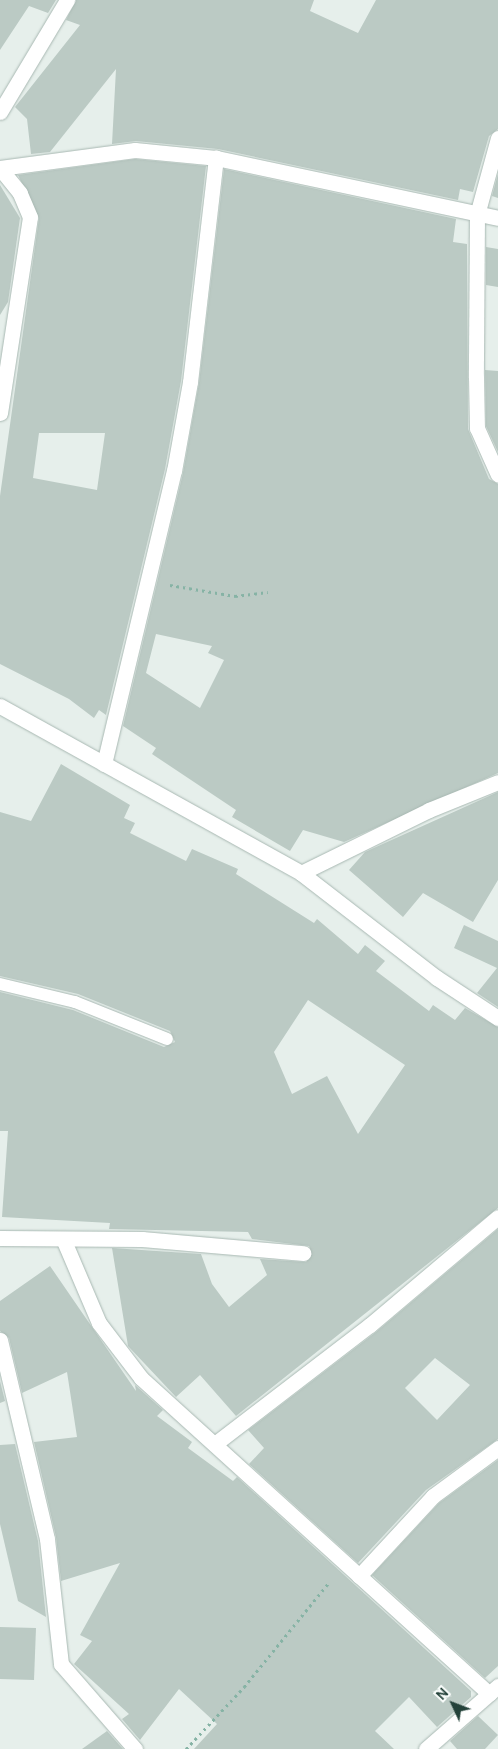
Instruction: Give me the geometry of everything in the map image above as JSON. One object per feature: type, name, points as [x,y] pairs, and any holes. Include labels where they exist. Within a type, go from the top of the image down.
[{"type":"street","points":[[0,112],[66,0]]},
{"type":"street","points":[[498,138],[477,215],[477,428],[498,475]]},
{"type":"street","points":[[0,413],[30,217],[20,193],[0,168],[135,150],[216,158],[498,218]]},
{"type":"street","points":[[104,764],[150,581],[190,382],[216,158]]},
{"type":"street","points":[[0,706],[301,873],[437,978],[498,1018]]},
{"type":"street","points":[[301,873],[429,810],[498,782]]},
{"type":"street","points":[[216,1442],[370,1325],[498,1217]]},
{"type":"street","points":[[0,1238],[64,1241],[142,1239],[303,1253]]},
{"type":"street","points":[[64,1241],[84,1295],[118,1350],[141,1378],[216,1442],[358,1576],[493,1690],[426,1749]]},
{"type":"street","points":[[0,1340],[48,1539],[60,1664],[135,1749]]},
{"type":"street","points":[[358,1576],[433,1496],[498,1448]]},
{"type":"lane","points":[[0,984],[76,1002],[166,1039]]},
{"type":"path","points":[[150,581],[235,596],[268,592]]},
{"type":"path","points":[[186,1749],[244,1687],[344,1562]]},
{"type":"building","points":[[0,0],[56,0],[48,13],[29,6],[0,50]]},
{"type":"building","points":[[76,0],[314,0],[310,11],[358,33],[376,0],[498,0],[498,129],[489,136],[473,192],[460,189],[458,200],[218,149],[136,141],[112,144],[116,69],[50,152],[31,154],[27,119],[15,107],[80,25],[66,20]]},
{"type":"building","points":[[135,159],[206,166],[181,381],[165,469],[106,715],[99,710],[94,718],[69,699],[0,664],[0,496],[39,218],[18,175]],"holes":[[[39,433],[105,433],[97,490],[33,478]]]},
{"type":"building","points":[[224,169],[456,219],[453,242],[467,244],[468,429],[489,479],[498,484],[498,773],[344,842],[303,830],[290,851],[232,817],[236,810],[152,754],[156,748],[123,726],[183,473],[199,383]],"holes":[[[156,634],[212,646],[208,653],[224,660],[200,708],[146,673]]]},
{"type":"building","points":[[498,174],[498,198],[492,196]]},
{"type":"building","points":[[0,185],[20,218],[8,302],[0,315]]},
{"type":"building","points":[[486,247],[498,249],[498,287],[486,285]]},
{"type":"building","points":[[485,370],[498,371],[498,452],[486,426]]},
{"type":"building","points":[[61,764],[130,805],[124,818],[135,823],[130,833],[186,861],[192,849],[238,869],[236,874],[314,923],[317,919],[358,954],[365,945],[385,961],[376,971],[429,1011],[433,1005],[455,1020],[465,1008],[498,1027],[498,1208],[236,1416],[200,1375],[176,1397],[128,1346],[112,1248],[201,1254],[212,1284],[229,1307],[267,1275],[260,1259],[306,1262],[312,1254],[309,1246],[252,1239],[248,1232],[109,1229],[110,1223],[2,1217],[8,1131],[0,1131],[0,992],[73,1010],[164,1047],[175,1042],[170,1031],[78,994],[0,976],[0,812],[31,821]],"holes":[[[308,1000],[405,1065],[358,1134],[327,1076],[292,1094],[274,1052]]]},
{"type":"building","points":[[498,792],[498,880],[473,922],[423,893],[403,917],[349,870],[365,852]]},
{"type":"building","points":[[464,925],[498,941],[498,1007],[477,993],[497,968],[454,948]]},
{"type":"building","points":[[498,1229],[498,1439],[426,1490],[358,1563],[249,1464],[264,1448],[248,1430],[376,1332]],"holes":[[[435,1358],[470,1385],[437,1420],[405,1388]]]},
{"type":"building","points":[[50,1266],[136,1391],[135,1385],[163,1410],[157,1416],[192,1442],[188,1448],[233,1481],[237,1477],[471,1691],[471,1697],[437,1727],[409,1697],[375,1731],[394,1749],[194,1749],[217,1724],[179,1689],[140,1740],[122,1719],[129,1714],[74,1664],[92,1641],[80,1635],[120,1563],[61,1581],[56,1537],[34,1442],[77,1437],[67,1372],[22,1393],[9,1338],[0,1331],[0,1301]]},
{"type":"building","points":[[0,1381],[5,1401],[0,1403]]},
{"type":"building","points":[[15,1444],[38,1541],[46,1617],[18,1601],[0,1524],[0,1445]]},
{"type":"building","points":[[498,1460],[498,1666],[485,1678],[372,1575],[439,1503]]},
{"type":"building","points":[[0,1627],[36,1628],[34,1680],[0,1679]]},
{"type":"building","points":[[478,1716],[498,1735],[485,1749],[457,1749],[450,1741]]},
{"type":"building","points":[[107,1731],[123,1749],[82,1749]]}]
